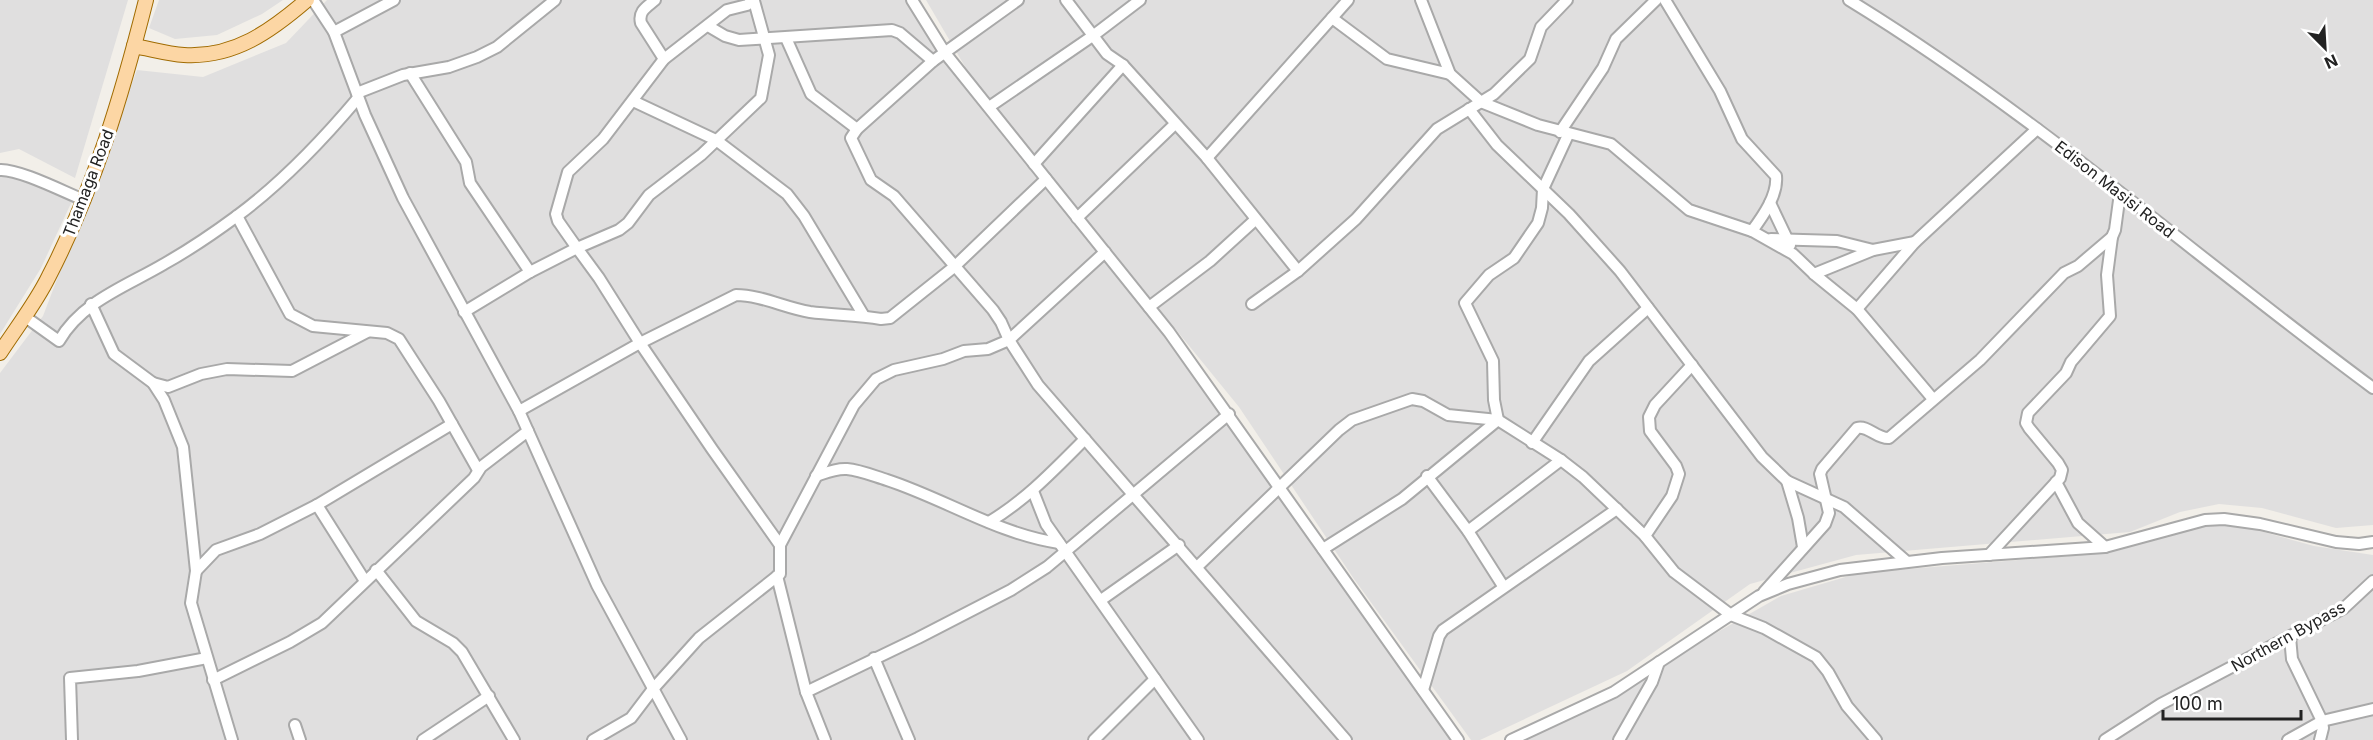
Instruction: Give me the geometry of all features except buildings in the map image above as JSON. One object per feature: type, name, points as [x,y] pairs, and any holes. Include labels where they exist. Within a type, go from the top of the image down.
[{"type":"main road","name":"Thamaga Road","points":[[0,353],[49,278],[84,200],[112,120],[146,0]]},
{"type":"main road","points":[[134,46],[183,55],[205,55],[228,50],[263,34],[306,0]]},
{"type":"street","points":[[313,0],[334,32],[358,96],[403,198],[519,411],[597,585],[681,740]]},
{"type":"street","points":[[334,32],[394,0]]},
{"type":"street","points":[[24,316],[59,342],[91,304],[166,263],[237,216],[286,177],[358,96],[410,73],[449,66],[477,57],[497,47],[555,0]]},
{"type":"street","points":[[655,0],[641,12],[640,17],[641,23],[664,59]]},
{"type":"street","points":[[464,312],[530,272],[577,248],[619,230],[628,223],[649,195],[701,154],[764,93],[769,55],[754,0],[740,8],[727,10],[664,59],[603,139],[568,172],[556,214],[558,221],[577,248],[599,278],[640,343],[780,544],[782,570],[699,638],[653,689],[631,718],[593,740]]},
{"type":"street","points":[[912,0],[945,53],[1149,307],[1229,414],[1458,740]]},
{"type":"street","points":[[1017,0],[933,62],[857,129],[851,138],[867,175],[894,196],[998,316],[1009,340],[1038,385],[1198,566],[1346,740]]},
{"type":"street","points":[[1066,0],[1107,54],[1123,65],[1207,158],[1298,271]]},
{"type":"street","points":[[989,107],[1094,35],[1140,0]]},
{"type":"street","points":[[1207,158],[1348,0]]},
{"type":"street","points":[[1421,0],[1450,74],[1481,102],[1564,133],[1611,144],[1689,210],[1771,239],[1793,254],[1857,309],[1933,399]]},
{"type":"street","points":[[1252,304],[1298,271],[1356,219],[1437,129],[1494,94],[1530,59],[1541,27],[1567,0]]},
{"type":"street","points":[[1498,420],[1494,400],[1493,361],[1465,303],[1489,275],[1514,258],[1538,223],[1541,215],[1543,189],[1564,133],[1603,68],[1616,39],[1656,0]]},
{"type":"street","points":[[1665,0],[1720,91],[1742,139],[1776,176],[1770,202],[1752,231]]},
{"type":"street","name":"Edison Masisi Road","points":[[1849,0],[1923,48],[2037,129],[2293,329],[2373,388]]},
{"type":"street","points":[[1332,18],[1388,59],[1450,74]]},
{"type":"street","points":[[708,26],[724,36],[739,40],[892,30],[900,33],[933,62]]},
{"type":"street","points":[[786,38],[811,94],[857,129]]},
{"type":"street","points":[[1034,165],[1123,65]]},
{"type":"street","points":[[410,73],[466,162],[470,183],[530,272]]},
{"type":"street","points":[[633,101],[716,140],[786,194],[795,204],[864,316]]},
{"type":"street","points":[[1469,109],[1497,145],[1569,214],[1598,247],[1648,308],[1762,457],[1787,481],[1844,507],[1906,561]]},
{"type":"street","points":[[1077,218],[1175,123]]},
{"type":"street","points":[[1857,309],[1915,242],[2037,129]]},
{"type":"street","points":[[0,162],[5,170],[84,200]]},
{"type":"street","points":[[519,411],[640,343],[736,295],[747,295],[810,312],[864,316],[881,320],[897,314],[954,267],[1046,179]]},
{"type":"street","points":[[1989,555],[2056,482],[2062,470],[2029,428],[2026,418],[2028,413],[2066,373],[2071,362],[2110,316],[2107,275],[2120,193]]},
{"type":"street","points":[[1770,202],[1789,240],[1793,254]]},
{"type":"street","points":[[237,216],[290,314],[312,326],[387,333],[399,339],[478,470]]},
{"type":"street","points":[[1149,307],[1210,261],[1255,220]]},
{"type":"street","points":[[1760,596],[1825,525],[1829,513],[1821,480],[1822,469],[1857,428],[1862,427],[1884,439],[1889,438],[1980,360],[2064,273],[2078,266],[2112,237]]},
{"type":"street","points":[[1771,239],[1837,241],[1873,250]]},
{"type":"street","points":[[1814,274],[1873,250],[1915,242]]},
{"type":"street","points":[[780,544],[854,405],[876,379],[885,373],[943,359],[964,351],[988,350],[1009,340],[1105,252]]},
{"type":"street","points":[[91,304],[114,354],[153,383],[168,387],[201,374],[227,369],[292,372],[368,332]]},
{"type":"street","points":[[1532,443],[1589,361],[1648,308]]},
{"type":"street","points":[[1645,536],[1672,496],[1679,474],[1676,466],[1650,431],[1650,417],[1655,405],[1692,365]]},
{"type":"street","points":[[153,383],[171,414],[183,447],[196,571],[191,603],[232,740]]},
{"type":"street","points":[[1198,566],[1345,425],[1352,420],[1396,403],[1412,399],[1423,400],[1448,415],[1498,420],[1561,460],[1645,536],[1674,572],[1731,615],[1764,628],[1816,657],[1828,672],[1847,706],[1876,740]]},
{"type":"street","points":[[806,692],[1011,590],[1047,567],[1063,547],[1134,494],[1229,414]]},
{"type":"street","points":[[1323,549],[1402,499],[1498,420]]},
{"type":"street","points":[[196,571],[216,550],[260,534],[317,505],[452,424]]},
{"type":"street","points":[[213,680],[311,630],[474,478],[478,470],[528,431]]},
{"type":"street","points":[[989,522],[1008,511],[1033,491],[1085,439]]},
{"type":"street","points":[[1468,531],[1561,460]]},
{"type":"street","points":[[816,476],[847,469],[869,474],[918,490],[1006,530],[1063,547]]},
{"type":"street","points":[[1427,477],[1468,531],[1503,586]]},
{"type":"street","points":[[1787,481],[1798,518],[1803,547]]},
{"type":"street","points":[[2056,482],[2078,523],[2104,547]]},
{"type":"street","points":[[1033,491],[1039,510],[1063,547],[1198,740]]},
{"type":"street","points":[[317,505],[365,581]]},
{"type":"street","points":[[1423,690],[1439,636],[1443,630],[1503,586],[1617,509]]},
{"type":"street","points":[[1511,740],[1614,692],[1760,596],[1788,584],[1832,572],[1906,561],[2104,547],[2205,520],[2224,519],[2252,522],[2336,542],[2359,544],[2373,542]]},
{"type":"street","points":[[1101,600],[1179,545]]},
{"type":"street","points":[[376,570],[416,621],[453,643],[462,652],[514,740]]},
{"type":"street","points":[[777,576],[806,692],[825,740]]},
{"type":"street","name":"Northern Bypass","points":[[2105,740],[2161,704],[2344,608],[2373,581]]},
{"type":"street","points":[[2290,637],[2292,659],[2322,721],[2320,740]]},
{"type":"street","points":[[72,740],[70,678],[138,670],[207,658]]},
{"type":"street","points":[[874,658],[909,740]]},
{"type":"street","points":[[1619,740],[1652,682],[1659,662]]},
{"type":"street","points":[[1094,740],[1155,679]]},
{"type":"street","points":[[423,740],[489,696]]},
{"type":"street","points":[[2288,740],[2322,721],[2373,709]]},
{"type":"street","points":[[295,725],[300,740]]},
{"type":"shaded area","points":[[0,0],[128,0],[75,178],[19,149],[0,153]]},
{"type":"shaded area","points":[[159,0],[283,0],[262,14],[217,35],[175,39],[149,28]]},
{"type":"shaded area","points":[[327,0],[913,0],[986,112],[1151,309],[1453,740],[0,740],[0,373],[43,316],[137,70],[203,77],[286,43]]},
{"type":"shaded area","points":[[926,0],[2373,0],[2373,525],[2336,528],[2262,508],[2219,504],[2180,512],[2130,532],[1856,555],[1750,584],[1627,671],[1480,740],[1471,740],[1354,579],[1239,407],[974,82]]},
{"type":"shaded area","points":[[4,171],[72,201],[41,268],[0,334],[0,173]]},
{"type":"shaded area","points":[[2197,526],[2242,526],[2314,546],[2373,555],[2373,740],[1523,740],[1610,700],[1709,637],[1781,596],[1859,573],[2094,554]]}]
